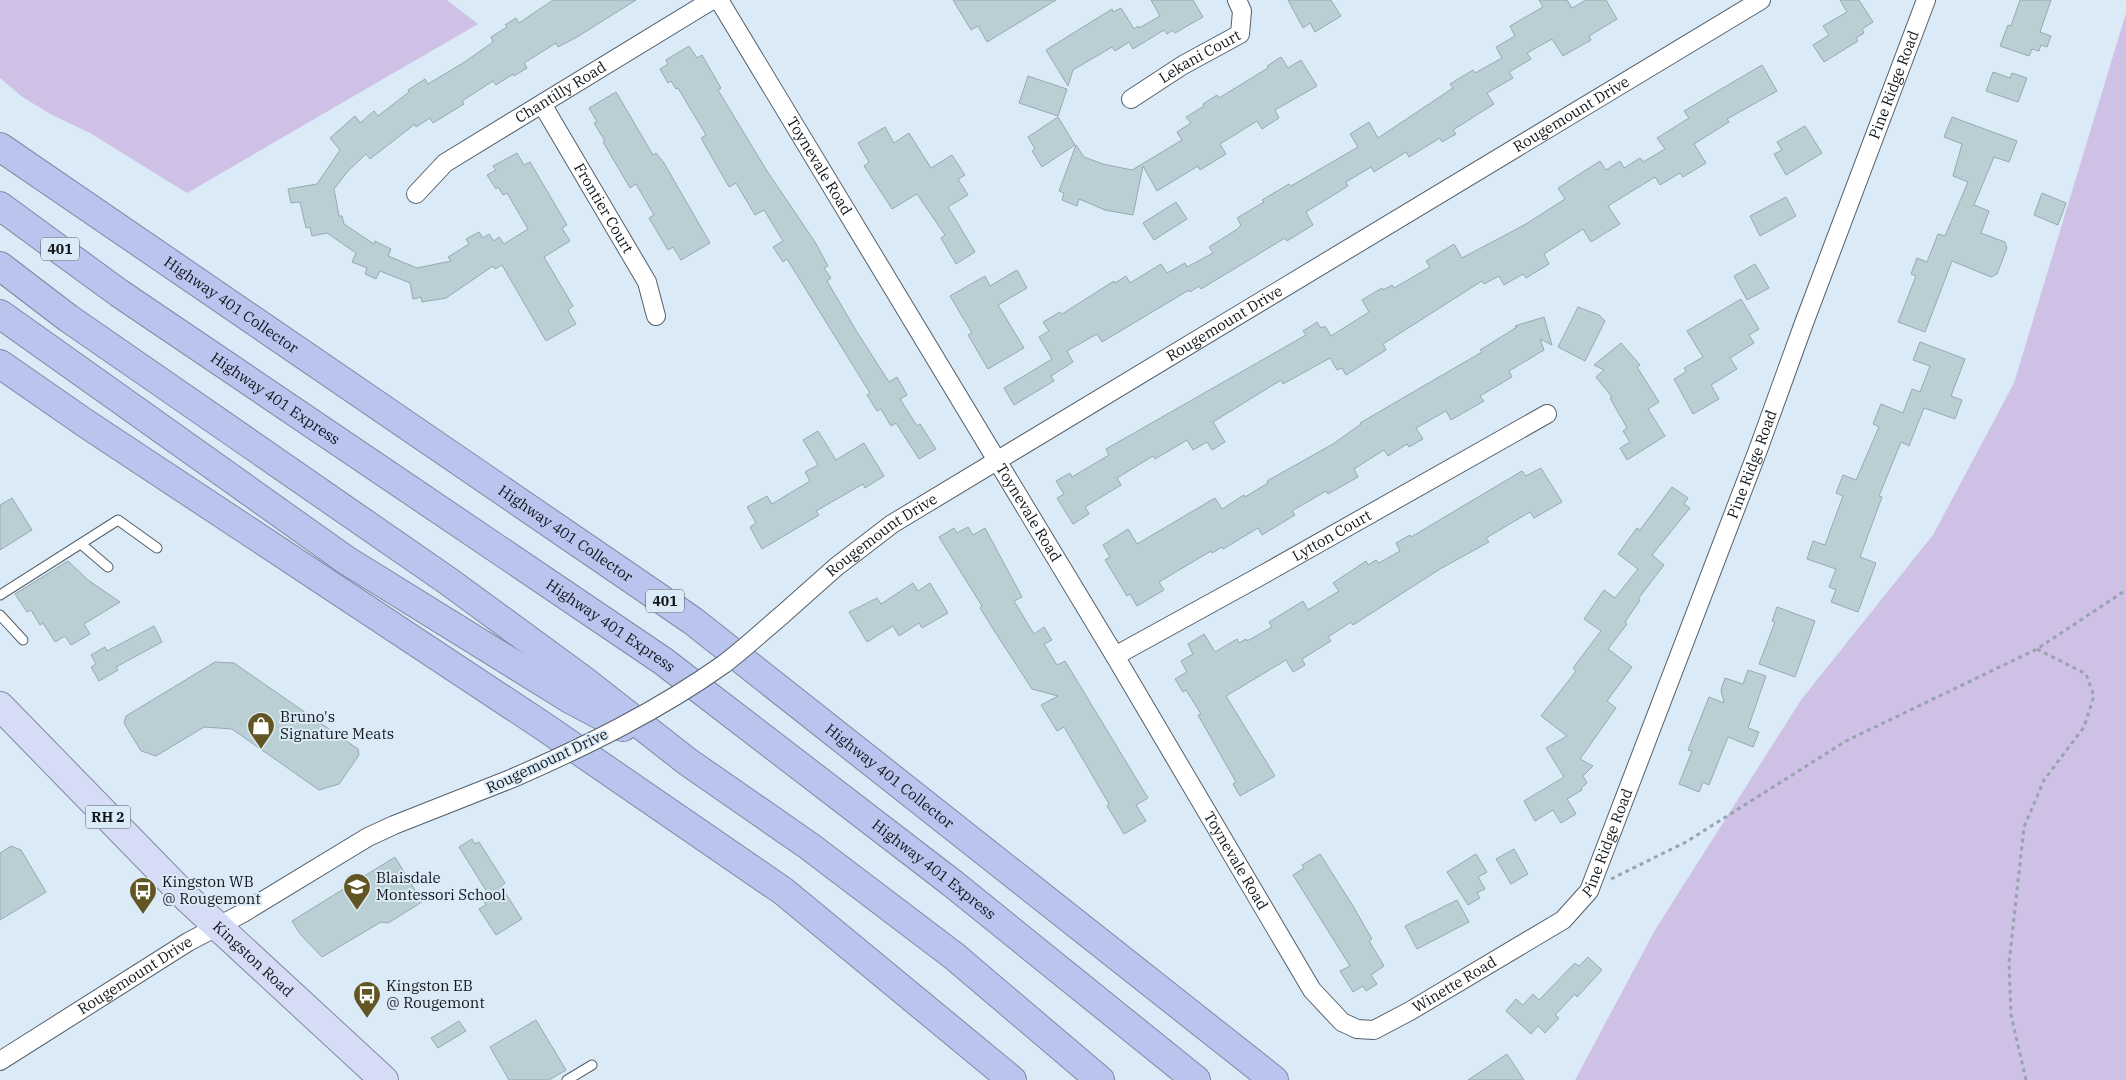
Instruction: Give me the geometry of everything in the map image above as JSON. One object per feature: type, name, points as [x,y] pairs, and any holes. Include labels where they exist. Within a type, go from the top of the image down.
[{"type":"highway","name":"Highway 401 Collector","points":[[0,147],[693,621],[1274,1080]]},
{"type":"highway","name":"Highway 401 Express","points":[[0,206],[119,293],[663,661],[952,883],[1196,1080]]},
{"type":"highway","points":[[0,266],[68,318],[448,581],[582,680],[688,762],[809,846],[954,956],[1100,1080]]},
{"type":"highway","points":[[0,314],[346,560],[570,699],[688,762]]},
{"type":"highway","points":[[0,364],[93,428],[543,726],[783,891],[1012,1080]]},
{"type":"main road","name":"Kingston Road","points":[[0,706],[81,791],[218,927],[384,1080]]},
{"type":"street","name":"Chantilly Road","points":[[416,194],[445,162],[712,0]]},
{"type":"street","name":"Toynevale Road","points":[[719,0],[1114,656],[1312,990],[1342,1022]]},
{"type":"street","name":"Lekani Court","points":[[1131,99],[1183,65],[1240,34],[1242,11],[1237,0]]},
{"type":"street","name":"Rougemount Drive","points":[[0,1061],[188,942],[218,927],[368,837],[394,824],[566,755],[652,710],[725,663],[836,567],[892,524],[1761,0]]},
{"type":"street","name":"Pine Ridge Road","points":[[1563,920],[1588,890],[1754,459],[1926,0]]},
{"type":"street","name":"Frontier Court","points":[[542,104],[647,282],[656,316]]},
{"type":"street","name":"Lytton Court","points":[[1114,656],[1264,574],[1547,414]]},
{"type":"street","name":"Winette Road","points":[[1342,1022],[1357,1029],[1374,1030],[1410,1011],[1563,920]]},
{"type":"lane","points":[[0,595],[118,520],[157,548]]},
{"type":"lane","points":[[81,544],[108,567]]},
{"type":"lane","points":[[0,615],[24,640]]},
{"type":"lane","points":[[567,1080],[592,1065]]},
{"type":"path","points":[[1588,890],[1686,842],[1846,741],[2037,649],[2126,590]]},
{"type":"path","points":[[2026,1080],[2011,1015],[2009,963],[2024,828],[2044,780],[2084,727],[2094,696],[2086,674],[2037,649]]},
{"type":"shaded area","points":[[0,0],[447,0],[478,24],[187,193],[90,133],[50,114],[21,96],[0,78]]},
{"type":"shaded area","points":[[2126,13],[2126,1080],[1575,1080],[1655,930],[1801,700],[1933,535],[2014,383]]},
{"type":"building","points":[[553,0],[636,0],[577,37],[558,47],[556,43],[524,63],[527,68],[514,76],[513,74],[496,85],[493,81],[462,101],[464,104],[433,123],[430,118],[416,127],[415,124],[370,159],[366,154],[348,171],[334,189],[339,216],[342,216],[344,224],[374,244],[375,241],[391,249],[388,256],[417,268],[451,261],[448,257],[469,244],[466,239],[479,232],[483,238],[489,234],[494,241],[499,237],[504,244],[528,229],[507,193],[503,195],[498,187],[496,189],[487,175],[496,170],[493,166],[517,153],[524,165],[530,162],[567,225],[562,228],[570,241],[544,257],[573,306],[568,310],[576,324],[546,341],[502,265],[495,269],[493,266],[446,298],[422,302],[421,297],[413,299],[410,283],[380,271],[376,279],[365,274],[367,268],[352,262],[356,253],[327,233],[312,236],[310,227],[306,228],[300,202],[291,203],[288,189],[317,184],[340,150],[330,138],[355,116],[360,123],[374,111],[378,116],[409,92],[408,90],[425,79],[428,84],[493,42],[491,37],[507,27],[505,25],[516,18],[519,23]]},
{"type":"building","points":[[953,0],[1056,0],[987,42],[978,26],[971,30]]},
{"type":"building","points":[[1151,0],[1193,0],[1203,17],[1175,33],[1173,30],[1167,34],[1164,30],[1133,49],[1129,42],[1115,51],[1112,47],[1073,70],[1068,86],[1046,50],[1112,9],[1113,12],[1121,8],[1134,29],[1138,26],[1139,28],[1160,16]]},
{"type":"building","points":[[1288,0],[1331,0],[1341,16],[1315,32],[1310,23],[1303,28]]},
{"type":"building","points":[[1539,0],[1567,0],[1572,8],[1586,0],[1606,0],[1617,19],[1589,36],[1591,40],[1563,56],[1552,39],[1527,53],[1531,59],[1509,72],[1513,78],[1487,93],[1494,104],[1453,130],[1456,134],[1442,142],[1440,138],[1409,157],[1406,152],[1374,172],[1371,167],[1346,182],[1348,186],[1306,212],[1313,225],[1287,241],[1285,238],[1201,289],[1199,286],[1190,292],[1189,290],[1102,342],[1097,334],[1067,351],[1073,362],[1051,376],[1054,381],[1014,405],[1004,388],[1052,359],[1039,337],[1049,331],[1043,322],[1060,312],[1062,314],[1114,281],[1115,283],[1126,276],[1130,283],[1161,264],[1167,273],[1185,263],[1187,267],[1213,253],[1209,247],[1241,225],[1237,218],[1289,184],[1291,186],[1358,147],[1350,134],[1369,122],[1378,138],[1453,88],[1450,84],[1473,70],[1475,73],[1502,58],[1496,47],[1515,36],[1510,26],[1543,7]]},
{"type":"building","points":[[1840,0],[1859,0],[1873,22],[1862,29],[1864,33],[1856,38],[1858,41],[1824,62],[1813,45],[1829,35],[1823,26],[1847,12]]},
{"type":"building","points":[[2020,0],[2051,0],[2040,32],[2051,36],[2047,47],[2041,45],[2039,51],[2032,49],[2029,56],[2000,46],[2008,25],[2011,26]]},
{"type":"building","points":[[689,46],[697,58],[702,55],[721,88],[718,90],[767,171],[815,242],[828,266],[824,268],[831,278],[827,281],[857,332],[889,382],[897,377],[907,395],[900,399],[917,426],[920,424],[936,449],[919,459],[896,423],[891,426],[881,409],[877,411],[867,395],[870,393],[787,259],[783,262],[773,247],[783,241],[764,210],[755,215],[736,183],[729,187],[701,138],[706,135],[678,88],[676,89],[671,81],[668,83],[660,69],[668,64],[666,60]]},
{"type":"building","points":[[1281,57],[1288,68],[1301,60],[1317,86],[1275,110],[1279,118],[1262,129],[1257,121],[1220,144],[1226,154],[1200,170],[1198,166],[1157,191],[1143,166],[1133,215],[1105,210],[1079,199],[1077,206],[1062,200],[1064,193],[1059,191],[1076,145],[1084,157],[1103,164],[1132,170],[1182,140],[1177,132],[1191,123],[1186,117],[1204,106],[1203,104],[1217,95],[1219,98],[1268,68],[1267,66]]},
{"type":"building","points":[[1762,65],[1777,91],[1727,119],[1729,122],[1694,144],[1706,163],[1683,177],[1680,173],[1660,185],[1655,177],[1608,206],[1620,224],[1591,242],[1583,229],[1544,254],[1549,264],[1526,278],[1523,274],[1504,285],[1499,276],[1484,284],[1482,281],[1383,344],[1386,350],[1346,375],[1342,368],[1337,370],[1330,358],[1283,384],[1281,380],[1213,422],[1225,442],[1212,450],[1207,442],[1193,450],[1187,440],[1155,459],[1153,456],[1117,478],[1121,485],[1085,507],[1089,514],[1073,524],[1057,498],[1064,494],[1056,481],[1070,473],[1072,477],[1109,455],[1106,449],[1306,335],[1303,331],[1317,322],[1321,328],[1325,326],[1331,336],[1369,312],[1362,300],[1382,288],[1383,290],[1392,285],[1394,288],[1430,267],[1426,261],[1454,244],[1462,258],[1526,224],[1565,199],[1558,188],[1600,161],[1606,170],[1620,161],[1624,168],[1640,158],[1643,162],[1665,149],[1657,138],[1689,118],[1684,111]]},
{"type":"building","points":[[1993,72],[2010,78],[2012,73],[2027,78],[2018,102],[1986,91]]},
{"type":"building","points":[[1028,76],[1067,89],[1058,116],[1019,103]]},
{"type":"building","points":[[616,92],[653,155],[656,153],[664,163],[710,243],[681,260],[673,247],[668,250],[649,218],[654,215],[636,184],[630,188],[594,123],[597,122],[589,108]]},
{"type":"building","points":[[1058,117],[1075,145],[1042,167],[1032,151],[1035,149],[1028,137]]},
{"type":"building","points":[[1952,117],[2017,141],[2009,162],[1994,157],[1974,205],[1989,211],[1981,233],[2005,242],[2007,248],[1997,274],[1991,277],[1952,261],[1925,332],[1898,322],[1916,276],[1911,274],[1917,258],[1927,262],[1938,234],[1945,236],[1968,182],[1953,176],[1962,144],[1944,137]]},
{"type":"building","points":[[1805,126],[1822,153],[1786,175],[1774,154],[1782,150],[1777,142]]},
{"type":"building","points":[[885,127],[894,143],[909,133],[931,168],[952,155],[965,175],[958,179],[968,195],[948,207],[975,252],[956,264],[941,238],[945,235],[917,194],[892,209],[864,166],[869,162],[858,143]]},
{"type":"building","points":[[2042,193],[2066,203],[2058,225],[2034,215]]},
{"type":"building","points":[[1786,197],[1796,216],[1760,236],[1750,216]]},
{"type":"building","points":[[1176,202],[1187,219],[1154,240],[1143,223]]},
{"type":"building","points":[[1755,264],[1769,288],[1747,300],[1734,276]]},
{"type":"building","points":[[1017,270],[1027,288],[998,305],[1024,348],[988,369],[968,335],[972,333],[950,296],[985,276],[990,286]]},
{"type":"building","points":[[1741,299],[1759,329],[1749,335],[1754,343],[1730,358],[1737,369],[1711,385],[1719,399],[1693,414],[1674,379],[1686,372],[1684,368],[1703,357],[1687,331]]},
{"type":"building","points":[[1578,307],[1599,315],[1605,321],[1585,361],[1558,347]]},
{"type":"building","points":[[1544,317],[1552,345],[1540,339],[1544,350],[1509,371],[1512,377],[1480,396],[1484,401],[1451,420],[1446,411],[1416,428],[1423,439],[1409,447],[1407,444],[1388,456],[1384,450],[1354,469],[1358,477],[1328,494],[1326,491],[1292,511],[1295,515],[1262,535],[1258,528],[1223,549],[1222,547],[1212,553],[1211,551],[1159,582],[1164,590],[1137,606],[1130,594],[1127,596],[1105,560],[1110,557],[1103,545],[1128,529],[1137,544],[1215,498],[1222,509],[1333,444],[1360,423],[1482,352],[1480,350],[1517,327],[1515,326]]},
{"type":"building","points":[[1920,342],[1965,359],[1951,396],[1962,400],[1955,419],[1924,408],[1909,446],[1901,442],[1879,496],[1882,497],[1860,557],[1876,563],[1858,612],[1831,602],[1836,590],[1829,587],[1836,569],[1807,559],[1813,541],[1825,545],[1843,496],[1836,493],[1843,475],[1856,480],[1879,427],[1873,424],[1881,404],[1903,413],[1912,389],[1920,392],[1930,366],[1913,360]]},
{"type":"building","points":[[1621,343],[1640,365],[1637,367],[1659,402],[1648,409],[1665,436],[1627,460],[1620,448],[1630,442],[1623,431],[1627,428],[1610,398],[1612,397],[1596,377],[1604,370],[1594,365]]},
{"type":"building","points":[[818,431],[836,460],[864,443],[884,476],[865,488],[863,484],[816,511],[819,515],[762,549],[750,527],[756,523],[747,507],[767,496],[772,504],[810,481],[805,472],[818,465],[803,440]]},
{"type":"building","points":[[1541,468],[1562,502],[1534,518],[1530,512],[1486,538],[1489,542],[1440,569],[1353,625],[1351,622],[1328,637],[1331,641],[1302,659],[1305,665],[1293,672],[1286,660],[1226,696],[1275,776],[1240,796],[1233,784],[1236,782],[1198,715],[1201,714],[1186,690],[1183,692],[1175,679],[1187,672],[1181,661],[1193,654],[1188,644],[1204,634],[1215,652],[1237,639],[1239,643],[1246,639],[1247,641],[1272,627],[1269,622],[1303,601],[1308,610],[1339,591],[1333,583],[1366,561],[1368,565],[1376,560],[1379,563],[1400,551],[1396,543],[1410,535],[1411,537],[1522,471],[1526,476]]},
{"type":"building","points":[[1672,487],[1688,498],[1684,504],[1690,508],[1652,555],[1664,565],[1638,599],[1640,600],[1625,622],[1627,624],[1608,649],[1632,667],[1607,701],[1616,708],[1580,759],[1593,766],[1583,776],[1587,783],[1581,788],[1582,790],[1567,799],[1576,814],[1561,823],[1553,810],[1535,821],[1524,801],[1564,777],[1546,748],[1567,736],[1541,716],[1576,671],[1573,668],[1601,631],[1584,619],[1604,590],[1615,598],[1638,569],[1618,554],[1637,528],[1640,530]]},
{"type":"building","points":[[12,498],[32,530],[0,550],[0,505]]},
{"type":"building","points":[[968,527],[973,535],[985,528],[1022,597],[1014,601],[1034,634],[1044,627],[1052,640],[1044,644],[1057,665],[1065,661],[1148,798],[1136,805],[1146,821],[1124,834],[1107,806],[1109,804],[1064,727],[1057,731],[1041,705],[1058,696],[1032,689],[980,608],[982,606],[939,537],[954,528],[957,533]]},
{"type":"building","points":[[68,561],[88,580],[120,602],[84,624],[90,634],[71,645],[65,636],[55,642],[43,623],[40,625],[31,610],[27,612],[15,594]]},
{"type":"building","points":[[913,583],[918,591],[930,583],[948,613],[922,628],[919,623],[899,636],[893,626],[867,642],[849,612],[877,598],[881,604]]},
{"type":"building","points":[[1777,607],[1815,621],[1795,677],[1759,664],[1775,622],[1772,621]]},
{"type":"building","points":[[154,626],[162,642],[116,667],[118,670],[99,681],[91,667],[96,664],[91,655],[105,647],[107,651]]},
{"type":"building","points":[[215,662],[234,663],[358,749],[359,755],[339,784],[319,790],[232,729],[204,727],[156,756],[141,751],[124,723],[126,716]]},
{"type":"building","points":[[1748,670],[1766,676],[1748,728],[1759,732],[1753,747],[1728,737],[1709,785],[1703,782],[1699,792],[1679,784],[1692,751],[1688,750],[1709,697],[1724,703],[1721,690],[1725,678],[1743,684]]},
{"type":"building","points":[[472,839],[475,844],[479,842],[505,883],[501,886],[522,919],[496,935],[479,909],[486,905],[480,896],[487,892],[459,847]]},
{"type":"building","points":[[11,846],[21,850],[46,892],[0,920],[0,853]]},
{"type":"building","points":[[1514,849],[1528,874],[1511,884],[1496,859]]},
{"type":"building","points":[[1320,854],[1372,939],[1369,941],[1384,966],[1371,975],[1377,984],[1366,991],[1363,986],[1353,992],[1340,971],[1350,966],[1293,875],[1304,868],[1302,865]]},
{"type":"building","points":[[1476,854],[1487,872],[1478,877],[1485,889],[1477,893],[1480,898],[1468,905],[1447,872]]},
{"type":"building","name":"Blaisdale Montessori School","points":[[395,857],[422,902],[388,923],[381,922],[322,957],[300,934],[292,921]]},
{"type":"building","points":[[1457,900],[1469,922],[1417,949],[1405,926]]},
{"type":"building","points":[[1588,957],[1602,970],[1577,997],[1575,994],[1555,1015],[1559,1018],[1545,1033],[1538,1026],[1531,1034],[1506,1011],[1516,999],[1523,1005],[1533,994],[1539,1000],[1575,963],[1579,966]]},
{"type":"building","points":[[536,1020],[566,1070],[549,1080],[509,1080],[490,1047]]},
{"type":"building","points":[[459,1021],[466,1031],[438,1048],[431,1038]]},
{"type":"building","points":[[1507,1054],[1524,1080],[1468,1080]]},
{"type":"place","name":"Bruno's Signature Meats","points":[[261,750]]},
{"type":"place","name":"Blaisdale Montessori School","points":[[357,911]]},
{"type":"place","name":"Kingston WB @ Rougemont","points":[[143,915]]},
{"type":"place","name":"Kingston EB @ Rougemont","points":[[367,1019]]}]
